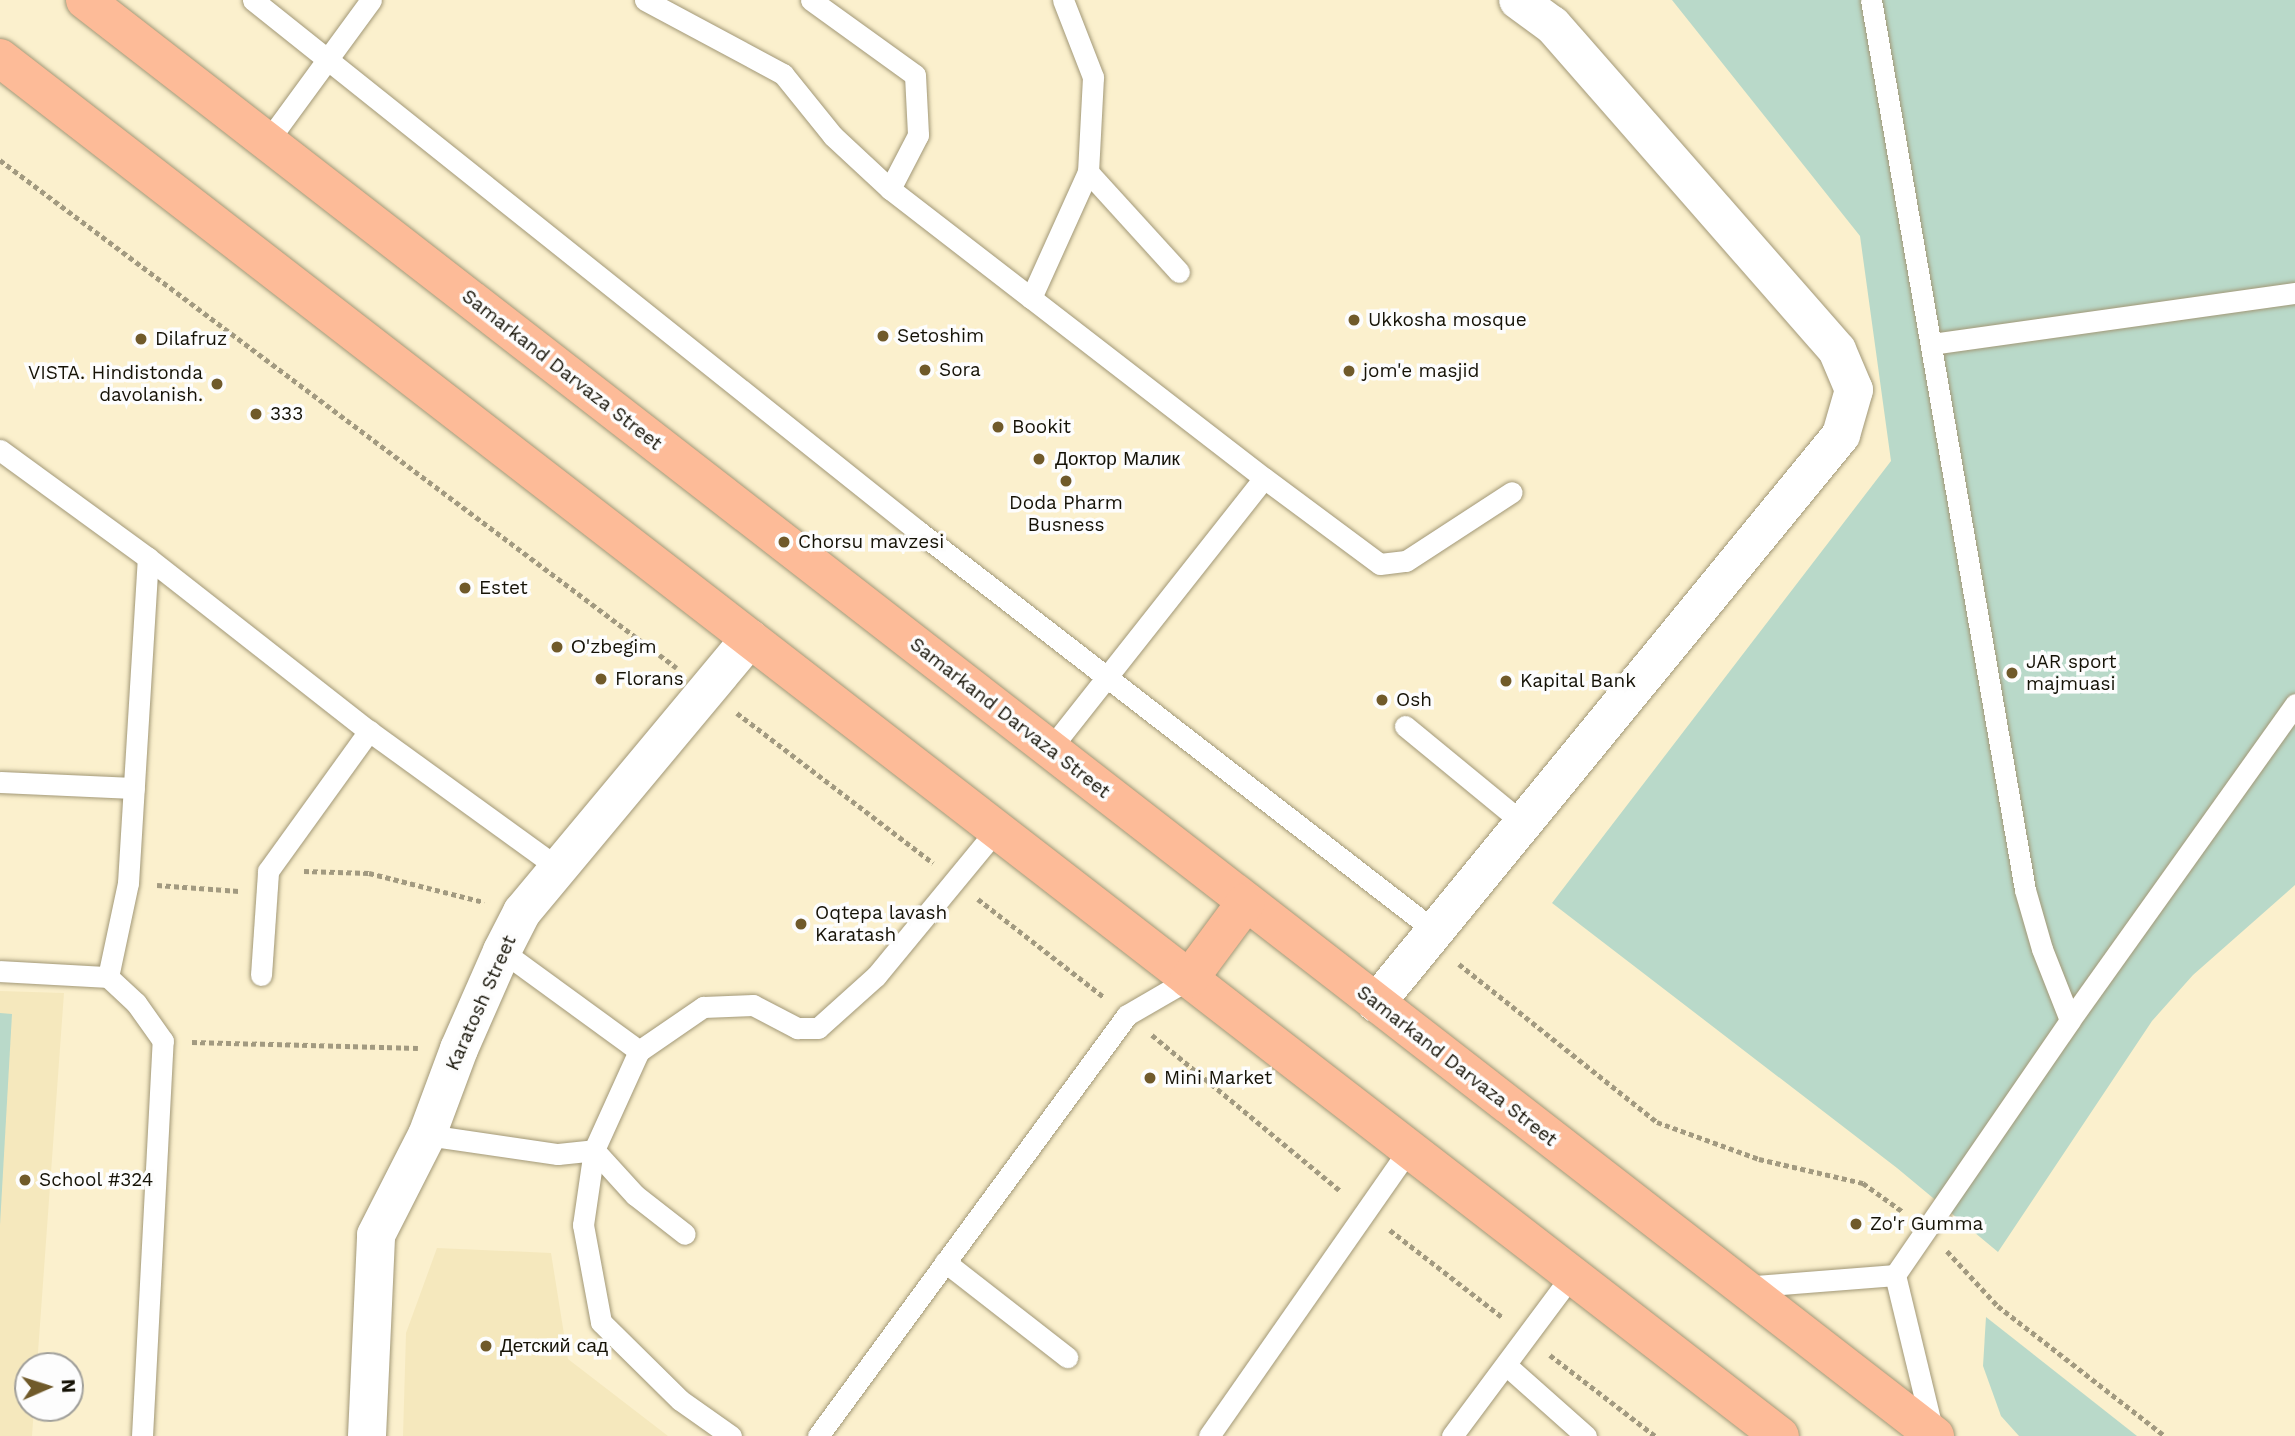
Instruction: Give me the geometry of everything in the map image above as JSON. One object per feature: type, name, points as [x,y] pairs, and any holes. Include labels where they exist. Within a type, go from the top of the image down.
[{"type":"main road","name":"Samarkand Darvaza Street","points":[[85,0],[1934,1436]]},
{"type":"main road","points":[[0,58],[1780,1436]]},
{"type":"main road","points":[[1189,979],[1246,902]]},
{"type":"street","points":[[1376,1003],[1841,435],[1854,390],[1837,350],[1552,25],[1518,0]]},
{"type":"street","name":"Karatosh Street","points":[[367,1436],[376,1235],[427,1136],[459,1049],[502,951],[522,912],[750,638]]},
{"type":"lane","points":[[253,0],[918,531],[1106,676],[1431,935]]},
{"type":"lane","points":[[267,142],[371,0]]},
{"type":"lane","points":[[645,0],[680,7],[783,74],[833,136],[890,189],[1264,478],[1380,564],[1406,561],[1512,492]]},
{"type":"lane","points":[[811,0],[915,75],[918,135],[890,189]]},
{"type":"lane","points":[[1031,298],[1088,172],[1093,77],[1063,0]]},
{"type":"lane","points":[[1871,0],[2025,890],[2042,949],[2070,1020]]},
{"type":"lane","points":[[1088,172],[1178,272]]},
{"type":"lane","points":[[1932,344],[2295,293]]},
{"type":"lane","points":[[0,450],[148,558],[369,731],[558,868]]},
{"type":"lane","points":[[1050,749],[1264,478]]},
{"type":"lane","points":[[108,976],[128,883],[148,558]]},
{"type":"lane","points":[[1934,1436],[1895,1275],[2070,1020],[2295,704]]},
{"type":"lane","points":[[1405,726],[1523,823]]},
{"type":"lane","points":[[261,975],[268,871],[369,731]]},
{"type":"lane","points":[[0,782],[134,788]]},
{"type":"lane","points":[[731,1436],[680,1400],[601,1322],[583,1225],[594,1150],[639,1051],[703,1007],[753,1005],[797,1028],[818,1028],[876,976],[953,879],[997,830]]},
{"type":"lane","points":[[502,951],[639,1051]]},
{"type":"lane","points":[[0,971],[108,976],[136,1003],[163,1041],[142,1436]]},
{"type":"lane","points":[[818,1436],[1127,1015],[1189,979]]},
{"type":"lane","points":[[427,1136],[558,1154],[594,1150]]},
{"type":"lane","points":[[1209,1436],[1409,1149]]},
{"type":"lane","points":[[594,1150],[635,1195],[685,1234]]},
{"type":"lane","points":[[945,1262],[1067,1357]]},
{"type":"lane","points":[[1452,1436],[1572,1275]]},
{"type":"lane","points":[[1743,1287],[1895,1275]]},
{"type":"lane","points":[[1506,1365],[1586,1436]]},
{"type":"path","points":[[0,160],[707,690],[953,879],[1127,1015],[1365,1211],[1654,1436]]},
{"type":"path","points":[[128,883],[242,891],[268,871],[369,873],[522,912]]},
{"type":"path","points":[[1431,935],[1657,1122],[1759,1159],[1863,1184],[1926,1228],[1998,1306],[2165,1436]]},
{"type":"path","points":[[163,1041],[459,1049]]},
{"type":"shaded area","name":"School #324","points":[[0,991],[64,993],[38,1352],[14,1352],[14,1422],[33,1422],[32,1436],[0,1436]]},
{"type":"shaded area","name":"Детский сад","points":[[437,1248],[551,1253],[568,1359],[668,1436],[403,1436],[406,1333]]},
{"type":"green space","name":"JAR sport majmuasi","points":[[1672,0],[2295,0],[2295,885],[2193,975],[2152,1021],[1998,1252],[1897,1168],[1552,903],[1891,461],[1860,236]]},
{"type":"green space","points":[[0,1013],[12,1014],[0,1225]]},
{"type":"green space","points":[[1986,1317],[2137,1436],[2019,1436],[2001,1416],[1983,1366]]},
{"type":"place","name":"Ukkosha mosque","points":[[1354,320]]},
{"type":"place","name":"Setoshim","points":[[883,336]]},
{"type":"place","name":"Dilafruz","points":[[141,339]]},
{"type":"place","name":"Sora","points":[[925,370]]},
{"type":"place","name":"jom'e masjid","points":[[1349,371]]},
{"type":"place","name":"VISTA. Hindistonda davolanish.","points":[[217,384]]},
{"type":"place","name":"333","points":[[256,414]]},
{"type":"place","name":"Bookit","points":[[998,427]]},
{"type":"place","name":"Доктор Малик","points":[[1039,459]]},
{"type":"place","name":"Doda Pharm Busness","points":[[1066,481]]},
{"type":"place","name":"Chorsu mavzesi","points":[[784,542]]},
{"type":"place","name":"Estet","points":[[465,588]]},
{"type":"place","name":"О'zbegim","points":[[557,647]]},
{"type":"place","name":"JAR sport majmuasi","points":[[2012,673]]},
{"type":"place","name":"Florans","points":[[601,679]]},
{"type":"place","name":"Kapital Bank","points":[[1506,681]]},
{"type":"place","name":"Osh","points":[[1382,700]]},
{"type":"place","name":"Oqtepa lavash Karatash","points":[[801,924]]},
{"type":"place","name":"Mini Market","points":[[1150,1078]]},
{"type":"place","name":"School #324","points":[[25,1180]]},
{"type":"place","name":"Zo'r Gumma","points":[[1856,1224]]},
{"type":"place","name":"Детский сад","points":[[486,1346]]}]
